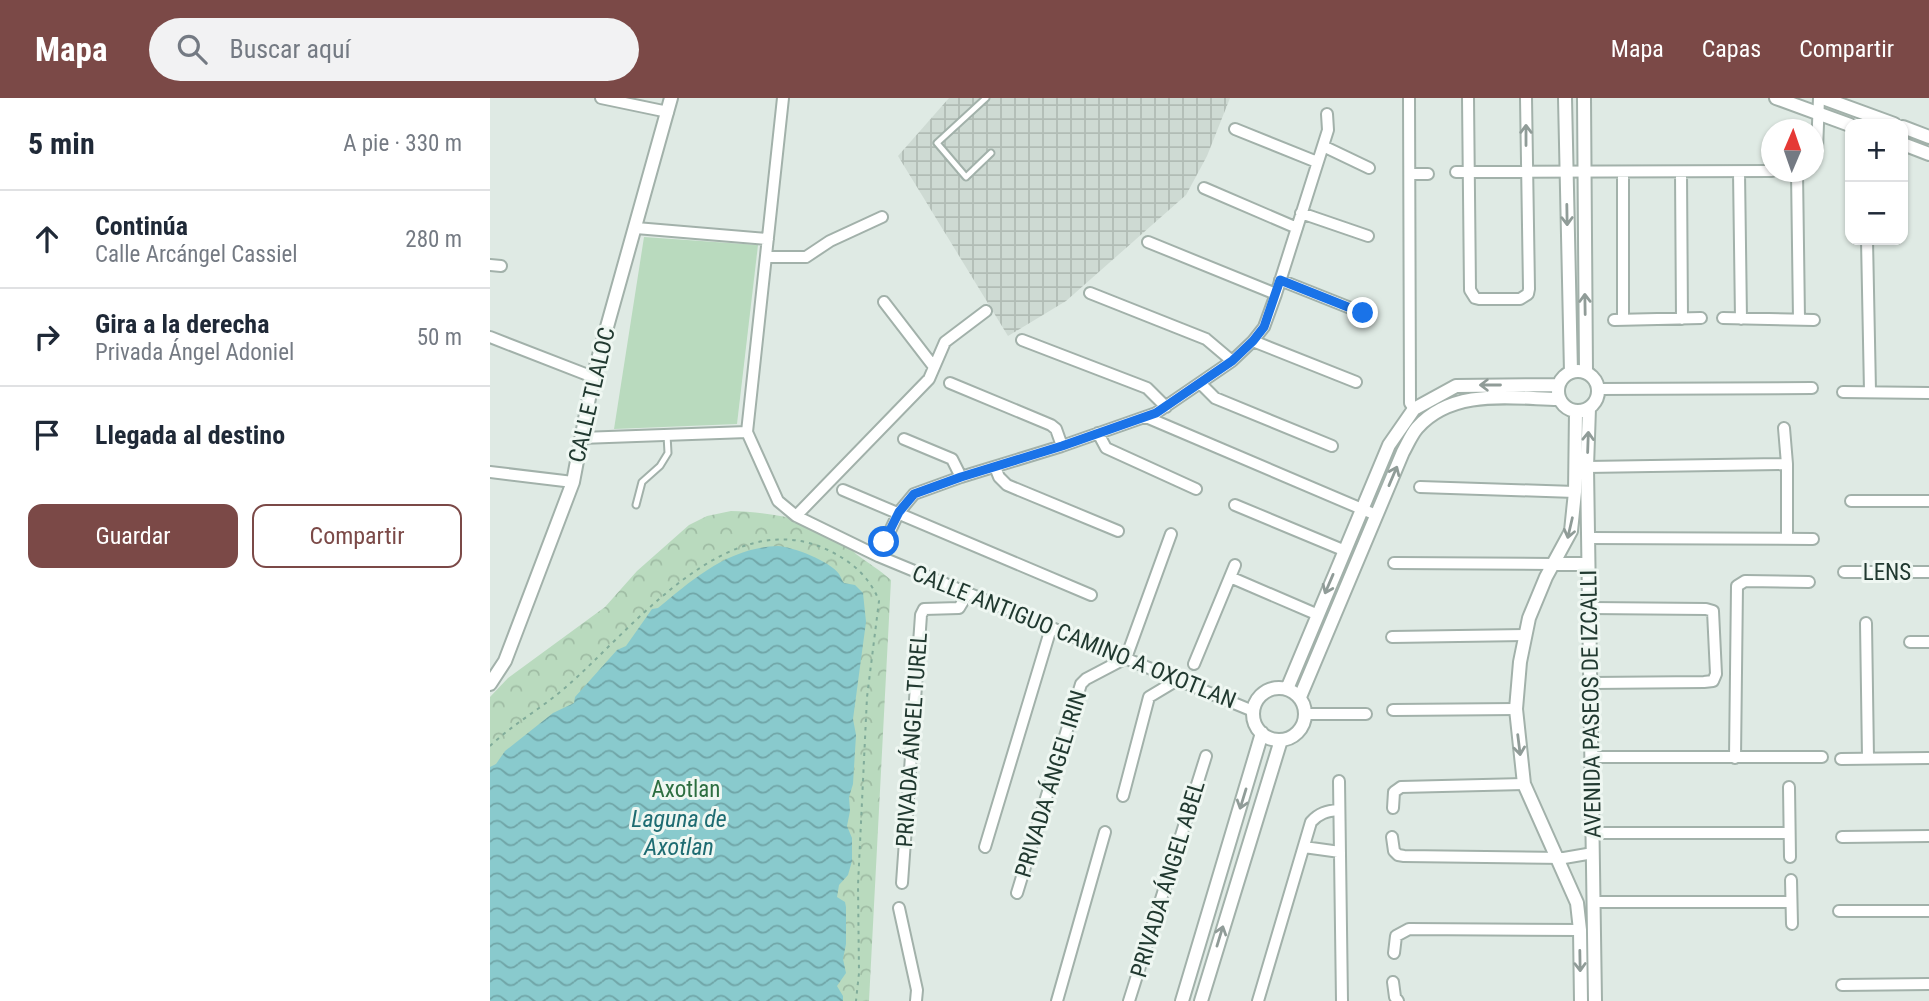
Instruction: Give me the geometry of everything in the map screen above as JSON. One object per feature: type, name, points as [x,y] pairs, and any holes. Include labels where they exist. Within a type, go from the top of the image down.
[{"type":"street","points":[[601,98],[668,112]]},
{"type":"street","name":"CALLE TLALOC","points":[[490,684],[505,661],[573,482],[593,377],[671,98]]},
{"type":"street","points":[[581,438],[747,432],[783,98]]},
{"type":"street","points":[[1409,98],[1410,403],[1414,409]]},
{"type":"street","points":[[1468,98],[1470,290],[1475,298],[1493,299],[1520,299],[1528,294],[1526,98]]},
{"type":"street","points":[[1565,98],[1571,372]]},
{"type":"street","points":[[1584,98],[1586,372]]},
{"type":"street","points":[[1776,98],[1845,123]]},
{"type":"street","points":[[1819,119],[1821,98],[1880,119]]},
{"type":"street","points":[[878,556],[899,512],[914,494],[1146,417],[1166,407],[1232,361],[1253,341],[1264,327],[1276,294],[1328,130],[1326,114]]},
{"type":"street","points":[[1235,128],[1317,162]]},
{"type":"street","points":[[1908,129],[1929,137]]},
{"type":"street","points":[[1323,146],[1369,168]]},
{"type":"street","points":[[1908,146],[1929,154]]},
{"type":"street","points":[[1456,172],[1761,171]]},
{"type":"street","points":[[1623,172],[1619,320],[1701,318]]},
{"type":"street","points":[[1681,172],[1682,319]]},
{"type":"street","points":[[1739,172],[1741,319]]},
{"type":"street","points":[[1410,174],[1428,174]]},
{"type":"street","points":[[1797,182],[1799,319]]},
{"type":"street","points":[[1204,188],[1297,228]]},
{"type":"street","points":[[1301,213],[1368,236]]},
{"type":"street","points":[[766,257],[806,257],[831,241],[882,217]]},
{"type":"street","points":[[636,228],[768,239]]},
{"type":"street","points":[[1148,243],[1276,294]]},
{"type":"street","points":[[1867,245],[1870,391]]},
{"type":"street","points":[[1280,280],[1363,313]]},
{"type":"street","points":[[1090,293],[1206,339],[1232,361]]},
{"type":"street","points":[[884,302],[934,367]]},
{"type":"street","points":[[796,516],[929,379],[945,342],[986,311]]},
{"type":"street","points":[[1723,318],[1814,320]]},
{"type":"street","points":[[490,337],[593,377]]},
{"type":"street","points":[[1022,340],[1147,388],[1166,407]]},
{"type":"street","points":[[1253,341],[1356,382]]},
{"type":"street","points":[[1571,372],[1586,372],[1592,376],[1598,389],[1596,399],[1582,410],[1565,408],[1558,392],[1563,377],[1571,372]]},
{"type":"street","points":[[950,383],[1051,425],[1056,429],[1062,446]]},
{"type":"street","points":[[1199,383],[1215,398],[1332,446]]},
{"type":"street","points":[[1287,689],[1316,614],[1389,445],[1414,409],[1456,386],[1558,392]]},
{"type":"street","points":[[1598,389],[1812,388]]},
{"type":"street","points":[[1300,698],[1403,452],[1417,428],[1439,411],[1459,401],[1558,392]]},
{"type":"street","points":[[1843,392],[1929,393]]},
{"type":"street","name":"AVENIDA PASEOS DE IZCALLI","points":[[1582,410],[1587,467],[1592,683],[1595,1001]]},
{"type":"street","name":"AVENIDA PASEOS DE IZCALLI","points":[[1581,1001],[1577,903],[1524,784],[1516,709],[1529,618],[1571,531],[1582,410]]},
{"type":"street","points":[[1146,417],[1376,515]]},
{"type":"street","points":[[1784,428],[1787,538]]},
{"type":"street","name":"CALLE ANTIGUO CAMINO A OXOTLAN","points":[[747,432],[778,501],[796,516],[878,556],[1253,711]]},
{"type":"street","points":[[1098,433],[1106,448],[1196,489]]},
{"type":"street","points":[[904,439],[952,459],[961,477]]},
{"type":"street","points":[[1587,467],[1787,464]]},
{"type":"street","points":[[995,467],[999,477],[1007,485],[1118,531]]},
{"type":"street","points":[[490,472],[573,482]]},
{"type":"street","points":[[1420,487],[1575,492]]},
{"type":"street","points":[[843,490],[1091,595]]},
{"type":"street","points":[[1851,501],[1929,501]]},
{"type":"street","points":[[1235,505],[1343,550]]},
{"type":"street","points":[[1126,658],[1171,534]]},
{"type":"street","points":[[1588,538],[1813,539]]},
{"type":"street","points":[[1394,563],[1588,564]]},
{"type":"street","points":[[1194,664],[1235,565]]},
{"type":"street","name":"LENS","points":[[1844,572],[1929,572]]},
{"type":"street","points":[[1230,578],[1316,614]]},
{"type":"street","points":[[1735,758],[1737,586],[1745,581],[1809,582]]},
{"type":"street","name":"PRIVADA ÁNGEL TUREL","points":[[902,883],[920,615],[924,609],[931,607],[959,608],[968,593]]},
{"type":"street","points":[[1590,608],[1713,611],[1716,674],[1713,681],[1592,683]]},
{"type":"street","points":[[1867,623],[1868,758]]},
{"type":"street","points":[[985,847],[1051,628]]},
{"type":"street","points":[[1392,637],[1525,635]]},
{"type":"street","points":[[1910,642],[1929,642]]},
{"type":"street","name":"PRIVADA ÁNGEL IRIN","points":[[1017,893],[1081,684],[1126,658]]},
{"type":"street","points":[[1123,796],[1149,697],[1179,679]]},
{"type":"street","points":[[1287,689],[1300,698],[1305,714],[1301,729],[1289,738],[1281,740],[1262,733],[1255,723],[1253,711],[1261,695],[1269,690],[1287,689]]},
{"type":"street","points":[[1393,710],[1516,709]]},
{"type":"street","points":[[1305,714],[1366,713]]},
{"type":"street","points":[[1182,1001],[1262,733]]},
{"type":"street","points":[[1201,1001],[1281,740]]},
{"type":"street","name":"PRIVADA ÁNGEL ABEL","points":[[1129,1001],[1206,756]]},
{"type":"street","points":[[1592,757],[1822,757]]},
{"type":"street","points":[[1841,759],[1929,758]]},
{"type":"street","points":[[1339,781],[1342,1001]]},
{"type":"street","points":[[1393,808],[1397,789],[1524,784]]},
{"type":"street","points":[[1789,787],[1790,857]]},
{"type":"street","points":[[1258,1001],[1311,822],[1317,816],[1339,810]]},
{"type":"street","points":[[1057,1001],[1105,832]]},
{"type":"street","points":[[1594,833],[1789,833]]},
{"type":"street","points":[[1842,837],[1929,836]]},
{"type":"street","points":[[1392,837],[1394,851],[1398,855],[1572,858],[1593,853]]},
{"type":"street","points":[[1304,847],[1340,852]]},
{"type":"street","points":[[1791,880],[1792,924]]},
{"type":"street","points":[[1593,902],[1791,902]]},
{"type":"street","points":[[899,908],[917,990],[916,1001]]},
{"type":"street","points":[[1839,911],[1929,911]]},
{"type":"street","points":[[1394,953],[1396,936],[1409,929],[1580,930]]},
{"type":"street","points":[[1393,982],[1398,1001]]},
{"type":"street","points":[[1842,985],[1929,984]]},
{"type":"lane","points":[[986,98],[937,143],[966,177],[991,153]]},
{"type":"lane","points":[[636,505],[642,482],[660,466],[668,453],[667,435]]},
{"type":"path","points":[[490,746],[566,687],[676,584],[715,559],[756,542],[788,538],[817,545],[851,564],[874,588],[879,601],[867,696],[858,885],[859,972],[856,1001]]},
{"type":"shaded area","points":[[949,98],[1230,98],[1207,156],[1186,195],[1066,301],[1008,336],[898,156]]},
{"type":"green space","points":[[644,237],[758,245],[737,424],[614,429]]},
{"type":"green space","name":"Laguna de Axotlan","points":[[731,511],[774,515],[816,525],[841,538],[856,554],[891,580],[869,1001],[490,1001],[490,697],[508,678],[605,607],[637,571],[689,525],[707,516]]},
{"type":"water","name":"Laguna de Axotlan","points":[[778,546],[820,560],[834,569],[844,583],[855,585],[863,593],[866,622],[853,719],[856,735],[847,826],[852,838],[852,861],[848,875],[839,885],[837,897],[845,902],[846,907],[846,944],[843,959],[846,973],[837,986],[843,1001],[490,1001],[490,767],[496,764],[505,751],[553,713],[574,703],[575,697],[617,650],[626,646],[652,609],[658,608],[698,576],[728,558],[760,548]]},
{"type":"route","points":[[884,542],[899,512],[914,494],[1156,413],[1232,361],[1253,341],[1264,327],[1280,280],[1363,313]]},
{"type":"park label","name":"Axotlan","points":[[686,789]]}]
